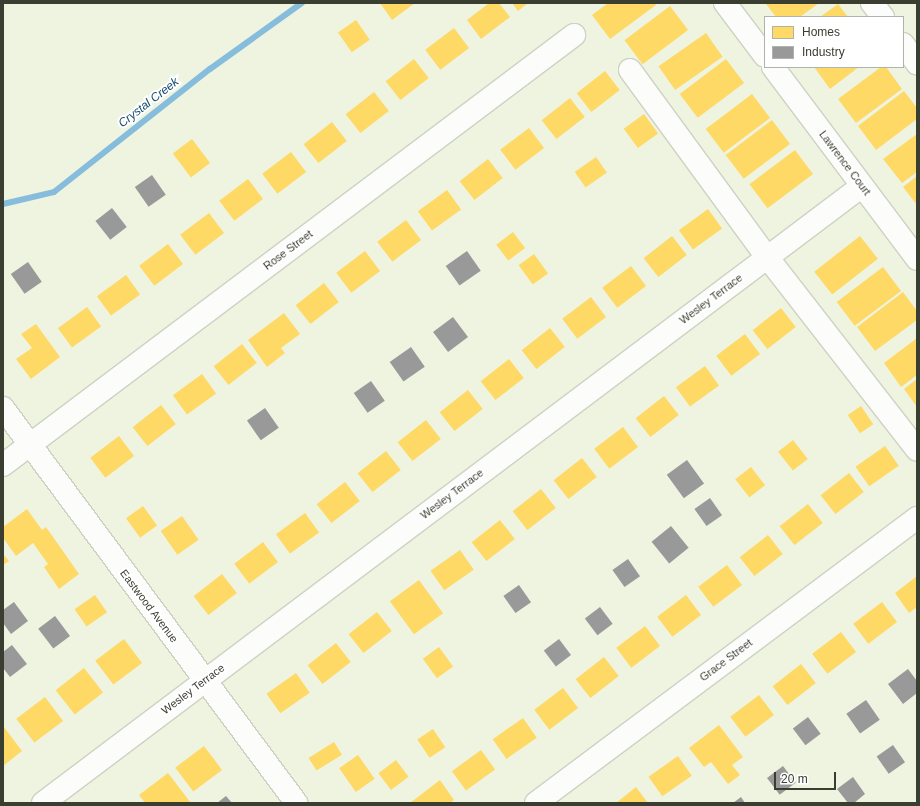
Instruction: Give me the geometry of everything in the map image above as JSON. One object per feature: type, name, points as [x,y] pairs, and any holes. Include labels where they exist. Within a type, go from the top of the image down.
[{"type":"street","points":[[725,3],[764,55]]},
{"type":"street","points":[[872,3],[882,16]]},
{"type":"street","name":"Rose Street","points":[[3,465],[574,36]]},
{"type":"street","points":[[904,45],[917,63]]},
{"type":"street","name":"Lawrence Court","points":[[774,68],[917,259]]},
{"type":"street","points":[[630,70],[768,257],[917,450]]},
{"type":"street","name":"Wesley Terrace","points":[[43,803],[862,186]]},
{"type":"street","name":"Eastwood Avenue","points":[[3,408],[296,803]]},
{"type":"street","name":"Grace Street","points":[[536,803],[917,518]]},
{"type":"building: Homes","points":[[380,3],[415,3],[392,20]]},
{"type":"building: Homes","points":[[489,3],[499,3],[510,17],[481,39],[467,20]]},
{"type":"building: Homes","points":[[512,3],[528,3],[518,11]]},
{"type":"building: Homes","points":[[608,3],[655,3],[656,5],[610,39],[592,15]]},
{"type":"building: Homes","points":[[819,3],[801,16],[775,16],[766,4]]},
{"type":"building: Homes","points":[[838,4],[847,16],[821,16]]},
{"type":"building: Homes","points":[[670,6],[688,30],[643,64],[624,40]]},
{"type":"building: Homes","points":[[356,20],[370,40],[352,52],[338,33]]},
{"type":"building: Homes","points":[[454,28],[469,48],[440,70],[425,50]]},
{"type":"building: Homes","points":[[706,33],[723,57],[675,90],[658,66]]},
{"type":"building: Homes","points":[[414,59],[429,78],[400,100],[386,81]]},
{"type":"building: Homes","points":[[726,59],[744,83],[698,118],[680,94]]},
{"type":"building: Homes","points":[[815,68],[858,68],[830,89]]},
{"type":"building: Homes","points":[[880,68],[887,68],[902,89],[856,123],[838,99]]},
{"type":"building: Homes","points":[[605,71],[620,90],[591,112],[577,93]]},
{"type":"building: Homes","points":[[904,91],[917,108],[917,119],[876,150],[858,126]]},
{"type":"building: Homes","points":[[374,92],[389,111],[360,133],[346,114]]},
{"type":"building: Homes","points":[[752,94],[770,118],[724,153],[706,129]]},
{"type":"building: Homes","points":[[570,98],[585,117],[556,139],[542,120]]},
{"type":"building: Homes","points":[[644,114],[658,133],[638,148],[624,129]]},
{"type":"building: Homes","points":[[772,120],[790,144],[744,179],[726,155]]},
{"type":"building: Homes","points":[[332,122],[347,141],[318,163],[304,144]]},
{"type":"building: Homes","points":[[529,128],[544,148],[515,170],[500,150]]},
{"type":"building: Homes","points":[[917,134],[917,172],[902,183],[883,159]]},
{"type":"building: Homes","points":[[192,139],[210,163],[191,177],[173,153]]},
{"type":"building: Homes","points":[[795,150],[813,174],[768,208],[749,184]]},
{"type":"building: Homes","points":[[291,152],[306,172],[277,194],[262,174]]},
{"type":"building: Homes","points":[[596,157],[607,173],[586,187],[575,172]]},
{"type":"building: Homes","points":[[488,159],[503,178],[474,200],[460,181]]},
{"type":"building: Homes","points":[[917,176],[917,205],[903,187]]},
{"type":"building: Homes","points":[[248,179],[263,199],[234,221],[219,201]]},
{"type":"building: Homes","points":[[447,190],[461,209],[432,231],[418,211]]},
{"type":"building: Homes","points":[[708,209],[722,228],[693,250],[679,230]]},
{"type":"building: Homes","points":[[209,213],[224,233],[195,255],[180,235]]},
{"type":"building: Homes","points":[[406,220],[421,240],[392,262],[377,242]]},
{"type":"building: Homes","points":[[513,232],[525,248],[508,261],[496,245]]},
{"type":"building: Homes","points":[[672,236],[687,255],[658,277],[644,258]]},
{"type":"building: Homes","points":[[860,236],[878,259],[832,295],[814,272]]},
{"type":"building: Homes","points":[[168,244],[183,264],[154,286],[139,266]]},
{"type":"building: Homes","points":[[365,251],[380,271],[351,293],[336,273]]},
{"type":"building: Homes","points":[[534,254],[548,273],[533,285],[519,265]]},
{"type":"building: Homes","points":[[631,266],[646,286],[617,308],[602,288]]},
{"type":"building: Homes","points":[[883,267],[901,291],[855,326],[837,302]]},
{"type":"building: Homes","points":[[126,275],[140,294],[111,316],[97,296]]},
{"type":"building: Homes","points":[[324,283],[339,302],[310,324],[296,305]]},
{"type":"building: Homes","points":[[903,292],[917,311],[917,320],[875,351],[857,327]]},
{"type":"building: Homes","points":[[591,297],[606,317],[577,339],[562,319]]},
{"type":"building: Homes","points":[[87,307],[101,326],[72,348],[58,328]]},
{"type":"building: Homes","points":[[781,308],[796,327],[767,349],[753,330]]},
{"type":"building: Homes","points":[[284,313],[300,334],[281,348],[285,353],[267,367],[248,340]]},
{"type":"building: Homes","points":[[36,324],[60,357],[31,379],[16,359],[32,348],[21,334]]},
{"type":"building: Homes","points":[[550,328],[565,347],[536,369],[522,350]]},
{"type":"building: Homes","points":[[745,334],[760,354],[731,376],[716,356]]},
{"type":"building: Homes","points":[[917,338],[917,375],[901,387],[884,363]]},
{"type":"building: Homes","points":[[242,344],[257,363],[228,385],[214,366]]},
{"type":"building: Homes","points":[[509,359],[524,378],[495,400],[481,381]]},
{"type":"building: Homes","points":[[705,366],[719,385],[690,407],[676,387]]},
{"type":"building: Homes","points":[[202,374],[216,393],[187,415],[173,395]]},
{"type":"building: Homes","points":[[917,379],[917,407],[904,389]]},
{"type":"building: Homes","points":[[468,390],[483,409],[454,431],[440,412]]},
{"type":"building: Homes","points":[[664,396],[679,415],[650,437],[636,418]]},
{"type":"building: Homes","points":[[161,405],[176,424],[147,446],[133,427]]},
{"type":"building: Homes","points":[[861,406],[873,424],[860,433],[848,415]]},
{"type":"building: Homes","points":[[426,420],[441,439],[412,461],[398,442]]},
{"type":"building: Homes","points":[[623,427],[638,447],[609,469],[594,449]]},
{"type":"building: Homes","points":[[119,436],[134,456],[105,478],[90,458]]},
{"type":"building: Homes","points":[[793,440],[808,459],[793,471],[778,452]]},
{"type":"building: Homes","points":[[885,446],[899,466],[869,486],[856,467]]},
{"type":"building: Homes","points":[[386,451],[401,470],[372,492],[358,473]]},
{"type":"building: Homes","points":[[582,458],[597,477],[568,499],[554,480]]},
{"type":"building: Homes","points":[[751,467],[765,485],[749,497],[735,479]]},
{"type":"building: Homes","points":[[849,473],[864,492],[835,514],[821,495]]},
{"type":"building: Homes","points":[[345,482],[360,501],[331,523],[317,504]]},
{"type":"building: Homes","points":[[541,489],[556,508],[527,530],[513,511]]},
{"type":"building: Homes","points":[[808,504],[823,523],[794,545],[780,526]]},
{"type":"building: Homes","points":[[143,506],[157,525],[140,538],[126,518]]},
{"type":"building: Homes","points":[[27,509],[42,530],[46,527],[79,574],[59,589],[44,567],[48,564],[33,543],[16,556],[3,538],[3,527]]},
{"type":"building: Homes","points":[[305,513],[319,532],[290,554],[276,534]]},
{"type":"building: Homes","points":[[182,516],[199,540],[177,555],[161,531]]},
{"type":"building: Homes","points":[[500,520],[515,539],[486,561],[472,542]]},
{"type":"building: Homes","points":[[768,535],[783,554],[754,576],[740,557]]},
{"type":"building: Homes","points":[[263,542],[278,562],[249,584],[234,564]]},
{"type":"building: Homes","points":[[460,550],[474,570],[444,590],[431,571]]},
{"type":"building: Homes","points":[[3,554],[9,561],[3,565]]},
{"type":"building: Homes","points":[[727,565],[742,585],[713,607],[698,587]]},
{"type":"building: Homes","points":[[222,574],[237,593],[208,615],[194,596]]},
{"type":"building: Homes","points":[[917,576],[917,607],[909,613],[895,593]]},
{"type":"building: Homes","points":[[419,580],[443,613],[414,634],[390,601]]},
{"type":"building: Homes","points":[[95,595],[107,612],[87,627],[75,609]]},
{"type":"building: Homes","points":[[686,595],[701,615],[672,637],[657,617]]},
{"type":"building: Homes","points":[[882,602],[897,622],[868,644],[853,624]]},
{"type":"building: Homes","points":[[377,612],[392,631],[363,653],[349,634]]},
{"type":"building: Homes","points":[[645,626],[660,646],[631,668],[616,648]]},
{"type":"building: Homes","points":[[841,632],[856,652],[827,674],[812,654]]},
{"type":"building: Homes","points":[[124,639],[142,663],[113,685],[95,661]]},
{"type":"building: Homes","points":[[336,643],[351,662],[322,684],[308,665]]},
{"type":"building: Homes","points":[[439,647],[453,666],[437,678],[423,659]]},
{"type":"building: Homes","points":[[604,657],[619,676],[590,698],[576,679]]},
{"type":"building: Homes","points":[[801,664],[816,683],[787,705],[773,686]]},
{"type":"building: Homes","points":[[84,668],[103,692],[75,715],[56,690]]},
{"type":"building: Homes","points":[[296,673],[310,693],[280,713],[267,694]]},
{"type":"building: Homes","points":[[563,688],[578,708],[549,730],[534,710]]},
{"type":"building: Homes","points":[[759,695],[774,715],[745,737],[730,717]]},
{"type":"building: Homes","points":[[45,697],[63,721],[34,743],[16,719]]},
{"type":"building: Homes","points":[[523,718],[537,738],[506,759],[493,739]]},
{"type":"building: Homes","points":[[719,725],[743,757],[732,765],[740,775],[728,784],[711,762],[704,767],[689,748]]},
{"type":"building: Homes","points":[[4,727],[22,751],[3,766],[3,728]]},
{"type":"building: Homes","points":[[433,729],[445,747],[430,758],[417,740]]},
{"type":"building: Homes","points":[[334,742],[342,755],[317,771],[309,758]]},
{"type":"building: Homes","points":[[204,746],[222,770],[193,792],[175,768]]},
{"type":"building: Homes","points":[[481,750],[495,769],[466,791],[452,771]]},
{"type":"building: Homes","points":[[358,755],[375,779],[356,792],[339,768]]},
{"type":"building: Homes","points":[[678,756],[692,776],[662,796],[649,777]]},
{"type":"building: Homes","points":[[396,760],[409,777],[391,790],[378,773]]},
{"type":"building: Homes","points":[[168,773],[191,803],[145,803],[139,795]]},
{"type":"building: Homes","points":[[440,780],[454,800],[450,803],[410,803]]},
{"type":"building: Homes","points":[[636,787],[648,803],[616,803]]},
{"type":"building: Industry","points":[[152,175],[166,195],[149,207],[135,187]]},
{"type":"building: Industry","points":[[112,208],[127,227],[110,240],[95,221]]},
{"type":"building: Industry","points":[[467,251],[481,271],[459,286],[446,266]]},
{"type":"building: Industry","points":[[28,262],[42,282],[25,294],[11,274]]},
{"type":"building: Industry","points":[[453,317],[468,337],[448,352],[433,332]]},
{"type":"building: Industry","points":[[411,347],[425,367],[403,382],[390,362]]},
{"type":"building: Industry","points":[[371,381],[385,401],[368,413],[354,393]]},
{"type":"building: Industry","points":[[265,408],[279,428],[261,440],[247,421]]},
{"type":"building: Industry","points":[[687,460],[704,483],[684,498],[667,475]]},
{"type":"building: Industry","points":[[710,498],[722,515],[706,526],[694,509]]},
{"type":"building: Industry","points":[[671,526],[689,548],[669,563],[652,542]]},
{"type":"building: Industry","points":[[628,559],[640,576],[624,587],[612,570]]},
{"type":"building: Industry","points":[[519,585],[531,602],[515,613],[503,596]]},
{"type":"building: Industry","points":[[14,602],[28,621],[11,634],[3,623],[3,610]]},
{"type":"building: Industry","points":[[600,607],[613,624],[597,635],[585,618]]},
{"type":"building: Industry","points":[[55,616],[70,636],[53,649],[38,629]]},
{"type":"building: Industry","points":[[559,639],[571,655],[556,666],[544,650]]},
{"type":"building: Industry","points":[[12,645],[27,664],[10,677],[3,668],[3,652]]},
{"type":"building: Industry","points":[[908,669],[917,681],[917,693],[903,704],[888,684]]},
{"type":"building: Industry","points":[[866,700],[880,720],[860,733],[846,714]]},
{"type":"building: Industry","points":[[808,717],[821,734],[805,745],[793,728]]},
{"type":"building: Industry","points":[[893,745],[905,762],[889,774],[877,756]]},
{"type":"building: Industry","points":[[783,766],[796,783],[780,795],[767,778]]},
{"type":"building: Industry","points":[[853,777],[865,794],[854,803],[848,803],[837,789]]},
{"type":"building: Industry","points":[[226,796],[232,803],[217,803]]},
{"type":"building: Industry","points":[[741,797],[745,803],[733,803]]},
{"type":"waterway","name":"Crystal Creek","points":[[3,204],[54,192],[210,69],[302,3]]}]
